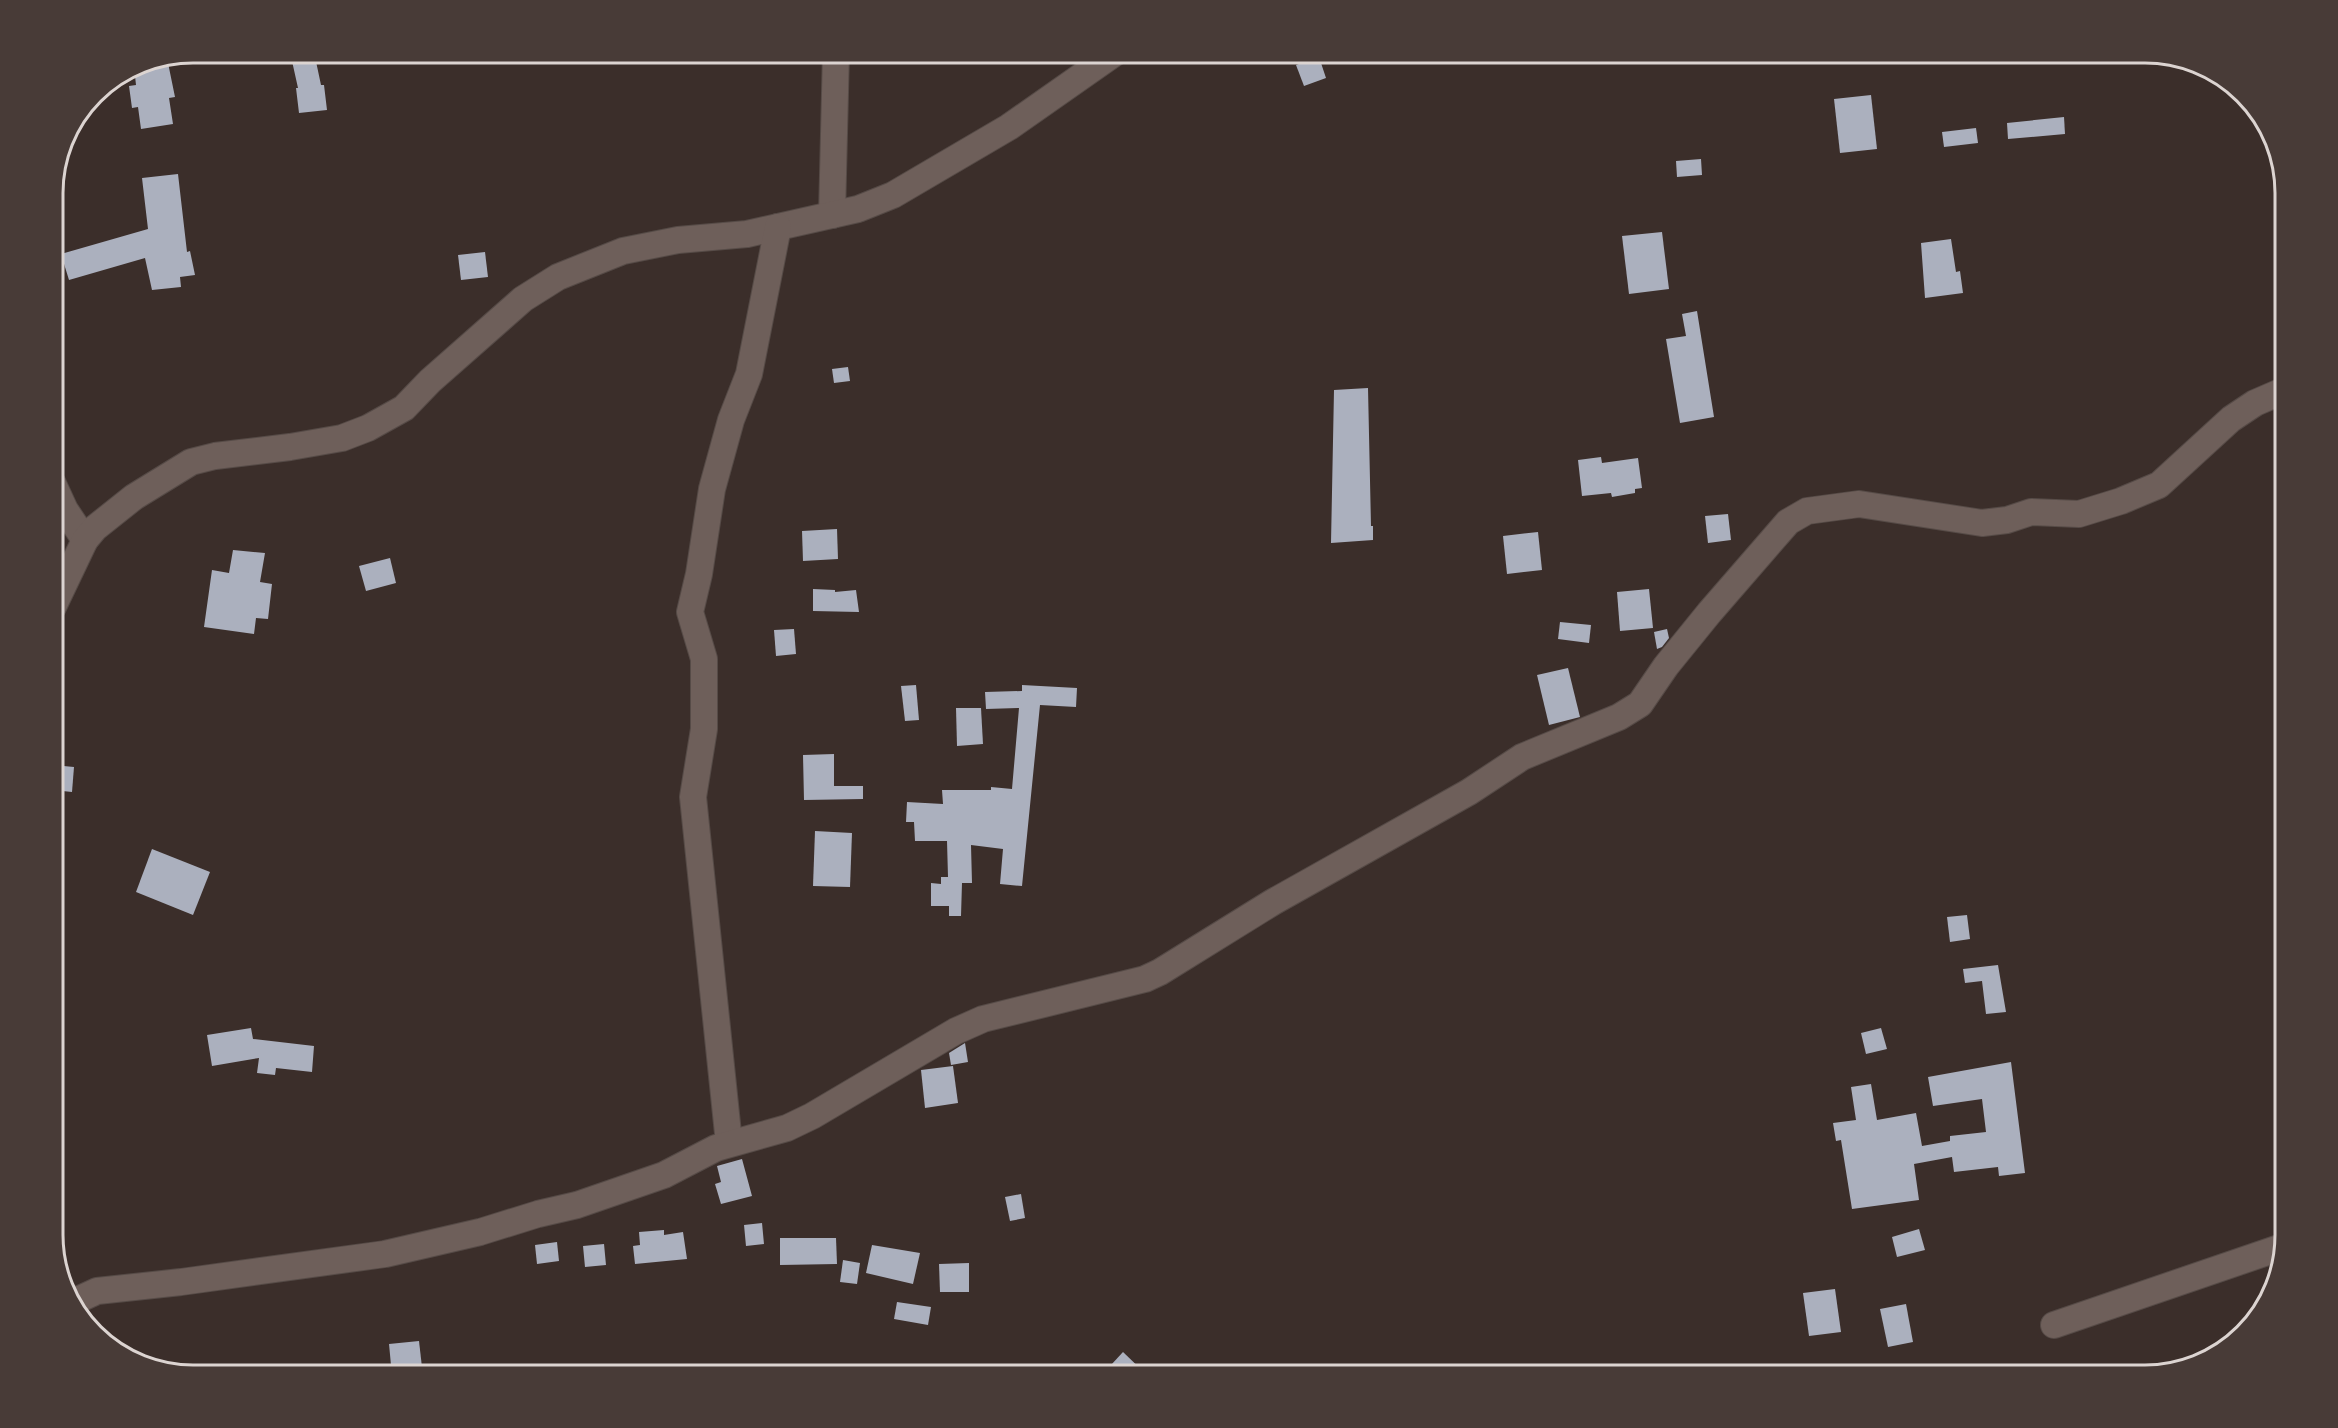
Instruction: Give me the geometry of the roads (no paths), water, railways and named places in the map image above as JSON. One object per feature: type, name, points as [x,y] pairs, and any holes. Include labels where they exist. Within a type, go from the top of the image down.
[{"type":"street","points":[[832,215],[836,63]]},
{"type":"street","points":[[63,586],[85,540],[109,515],[191,462],[215,456],[342,438],[368,428],[404,408],[430,381],[499,319],[523,299],[558,277],[623,251],[678,240],[747,234],[858,209],[894,195],[957,159],[1018,120],[1100,63]]},
{"type":"street","points":[[729,1143],[693,797],[704,729],[704,659],[690,612],[699,574],[712,489],[731,420],[749,374],[778,227]]},
{"type":"street","points":[[80,1299],[97,1291],[385,1254],[480,1232],[538,1214],[578,1205],[664,1175],[729,1143],[787,1128],[812,1116],[956,1031],[983,1018],[1145,978],[1160,972],[1273,902],[1468,792],[1522,757],[1626,713],[1640,704],[1666,666],[1788,522],[1807,511],[1859,504],[1982,523],[2007,520],[2031,512],[2079,514],[2121,501],[2158,485],[2231,418],[2255,403],[2275,394]]},
{"type":"street","points":[[63,506],[85,540]]},
{"type":"street","points":[[2054,1325],[2274,1251]]}]
